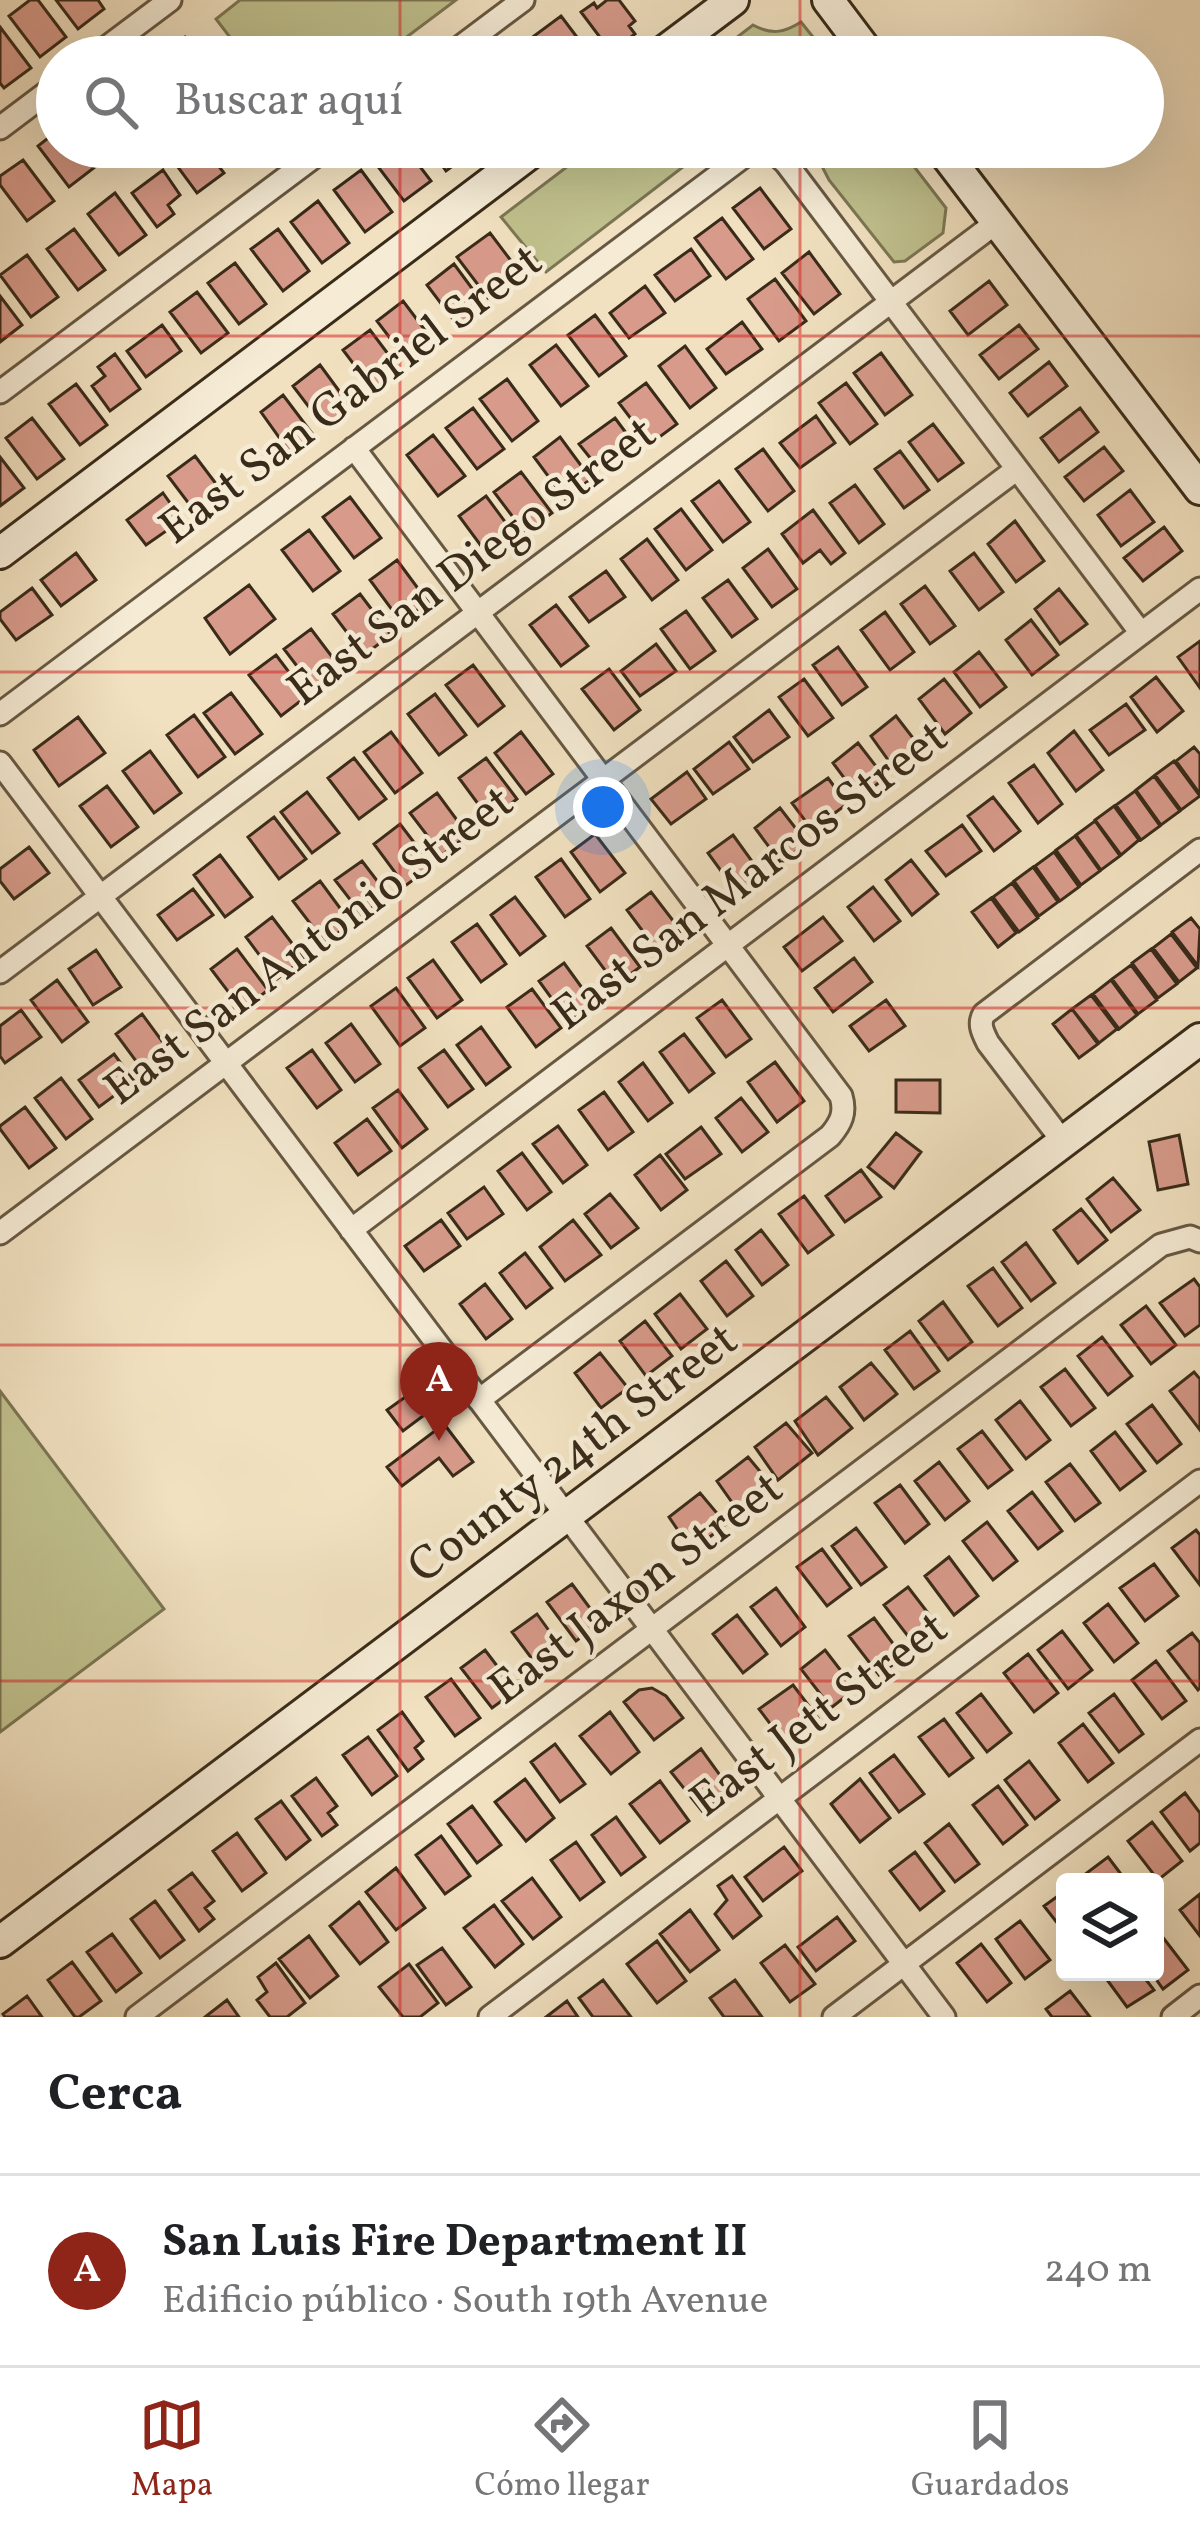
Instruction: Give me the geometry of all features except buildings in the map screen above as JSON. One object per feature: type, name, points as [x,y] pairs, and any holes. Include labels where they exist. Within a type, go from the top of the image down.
[{"type":"street","points":[[122,36],[170,0]]},
{"type":"street","points":[[475,36],[523,0]]},
{"type":"street","points":[[685,36],[733,0]]},
{"type":"street","points":[[828,0],[855,36]]},
{"type":"street","points":[[0,128],[36,101]]},
{"type":"street","points":[[0,392],[299,168]]},
{"type":"street","points":[[0,553],[510,168]]},
{"type":"street","name":"East San Gabriel Sreet","points":[[0,714],[728,168]]},
{"type":"street","points":[[789,168],[1142,633]]},
{"type":"street","points":[[956,168],[1200,489]]},
{"type":"street","name":"East San Diego Street","points":[[0,972],[997,222]]},
{"type":"street","points":[[353,448],[841,1096],[844,1113],[830,1136],[478,1400]]},
{"type":"street","name":"East San Antonio Street","points":[[0,1233],[1017,470]]},
{"type":"street","name":"East San Marcos Street","points":[[351,1230],[1200,590]]},
{"type":"street","points":[[0,764],[944,2017]]},
{"type":"street","points":[[1064,1142],[988,1043],[981,1019],[1200,850]]},
{"type":"street","name":"County 24th Street","points":[[0,1942],[1200,1039]]},
{"type":"street","name":"East Jaxon Street","points":[[137,2017],[1161,1246],[1195,1239]]},
{"type":"street","name":"East Jett Street","points":[[490,2017],[1200,1481]]},
{"type":"street","points":[[834,2017],[1200,1740]]},
{"type":"street","points":[[1172,2017],[1200,1996]]},
{"type":"green space","points":[[240,0],[456,0],[408,36],[229,36],[216,19]]},
{"type":"green space","points":[[801,22],[812,36],[739,36],[753,25],[789,29]]},
{"type":"green space","points":[[565,168],[682,168],[546,272],[501,217]]},
{"type":"green space","points":[[823,168],[915,168],[946,208],[943,233],[905,261],[894,262]]},
{"type":"green space","points":[[0,1391],[164,1609],[0,1732]]},
{"type":"place","name":"San Luis Fire Department II","points":[[439,1441]]}]
